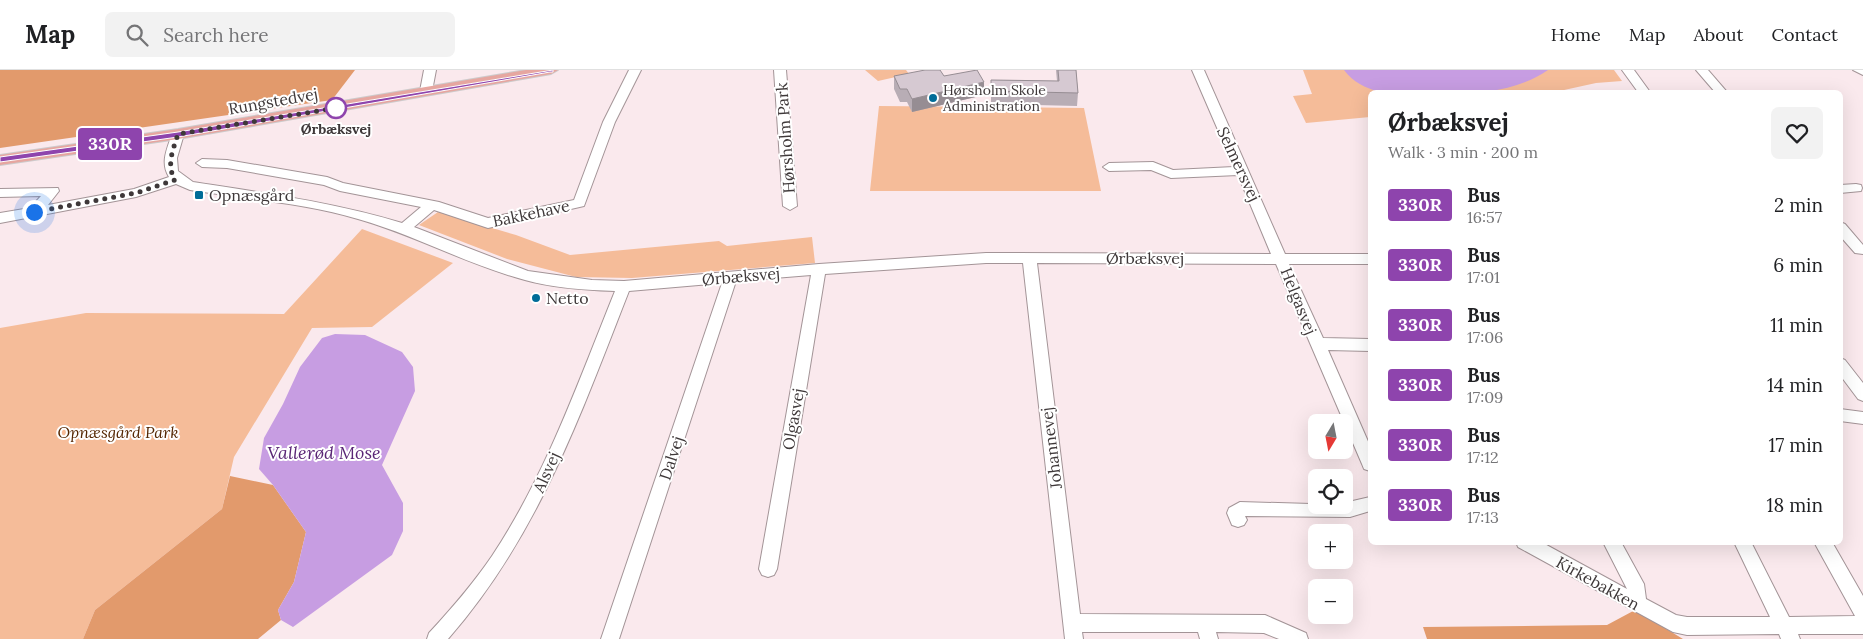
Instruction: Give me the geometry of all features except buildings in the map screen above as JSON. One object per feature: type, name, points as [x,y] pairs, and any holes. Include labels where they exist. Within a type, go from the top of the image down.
[{"type":"main road","name":"Rungstedvej","points":[[0,160],[178,134],[551,70]]},
{"type":"street","points":[[426,91],[430,70]]},
{"type":"street","name":"Bakkehave","points":[[202,163],[227,164],[327,181],[340,187],[449,208],[488,223],[579,203],[609,122],[635,70]]},
{"type":"street","name":"Hørsholm Park","points":[[780,70],[790,206]]},
{"type":"street","name":"Selmersvej","points":[[1198,70],[1282,258]]},
{"type":"street","points":[[1628,70],[1643,90]]},
{"type":"street","points":[[1702,70],[1719,90]]},
{"type":"street","points":[[1859,70],[1863,72]]},
{"type":"street","points":[[0,218],[136,193],[175,180],[170,171],[170,160],[178,134]]},
{"type":"street","points":[[1109,168],[1153,166],[1172,174],[1242,172]]},
{"type":"street","name":"Ørbæksvej","points":[[175,180],[190,186],[312,204],[404,228],[527,276],[583,284],[624,286],[939,260],[1029,257],[1368,259]]},
{"type":"street","points":[[1843,189],[1858,189]]},
{"type":"street","points":[[0,193],[53,190],[34,212]]},
{"type":"street","points":[[404,228],[432,205]]},
{"type":"street","points":[[1843,230],[1860,250]]},
{"type":"street","name":"Johannevej","points":[[1029,257],[1073,631]]},
{"type":"street","name":"Helgasvej","points":[[1282,258],[1316,344],[1368,460]]},
{"type":"street","name":"Olgasvej","points":[[768,569],[819,269]]},
{"type":"street","name":"Dalvej","points":[[610,639],[731,276]]},
{"type":"street","name":"Alsvej","points":[[436,639],[471,600],[520,528],[545,476],[624,286]]},
{"type":"street","name":"Helgasvej","points":[[1316,344],[1368,345]]},
{"type":"street","points":[[1843,368],[1863,395]]},
{"type":"street","points":[[1843,415],[1863,418]]},
{"type":"street","points":[[1238,520],[1235,513],[1240,509],[1350,510],[1368,505]]},
{"type":"street","name":"Kirkebakken","points":[[1529,545],[1673,623],[1687,626],[1787,632]]},
{"type":"street","points":[[1613,545],[1635,584],[1638,605]]},
{"type":"street","points":[[1744,545],[1787,632],[1863,625]]},
{"type":"street","points":[[1824,545],[1863,613]]},
{"type":"street","points":[[1073,631],[1207,631],[1265,624],[1299,639]]},
{"type":"green space","points":[[865,70],[906,70],[909,74],[878,81]]},
{"type":"green space","points":[[1303,70],[1614,70],[1622,81],[1596,83],[1564,90],[1368,90],[1368,117],[1306,123],[1293,96],[1312,94]]},
{"type":"green space","points":[[879,106],[1084,108],[1101,191],[870,191]]},
{"type":"green space","points":[[438,212],[516,235],[570,255],[719,241],[727,246],[812,237],[815,263],[632,278],[576,277],[507,259],[419,225]]},
{"type":"green space","name":"Opnæsgård Park","points":[[362,229],[453,263],[372,327],[312,328],[234,457],[222,509],[95,610],[83,639],[0,639],[0,328],[86,313],[284,314]]},
{"type":"shaded area","points":[[0,70],[355,70],[332,100],[0,148]]},
{"type":"shaded area","points":[[230,476],[273,485],[306,532],[294,582],[278,610],[281,620],[258,639],[83,639],[95,610],[222,509]]},
{"type":"shaded area","points":[[1635,610],[1683,639],[1427,639],[1423,627],[1607,625]]},
{"type":"water","points":[[1344,70],[1548,70],[1529,80],[1493,90],[1373,90],[1351,78]]},
{"type":"water","name":"Vallerød Mose","points":[[335,334],[365,335],[402,352],[413,367],[415,391],[382,465],[403,503],[403,531],[392,555],[293,627],[281,620],[278,610],[294,582],[306,532],[273,485],[259,469],[264,438],[283,404],[300,367],[322,338]]},
{"type":"bus line","name":"330R","points":[[0,160],[178,134],[550,70]]},
{"type":"place","name":"Hørsholm Skole Administration","points":[[933,98]]},
{"type":"place","name":"Ørbæksvej","points":[[336,108]]},
{"type":"place","name":"Opnæsgård","points":[[199,195]]},
{"type":"place","name":"Netto","points":[[536,298]]},
{"type":"route","points":[[34,212],[136,193],[175,180],[170,171],[170,160],[178,134],[336,108]]}]
